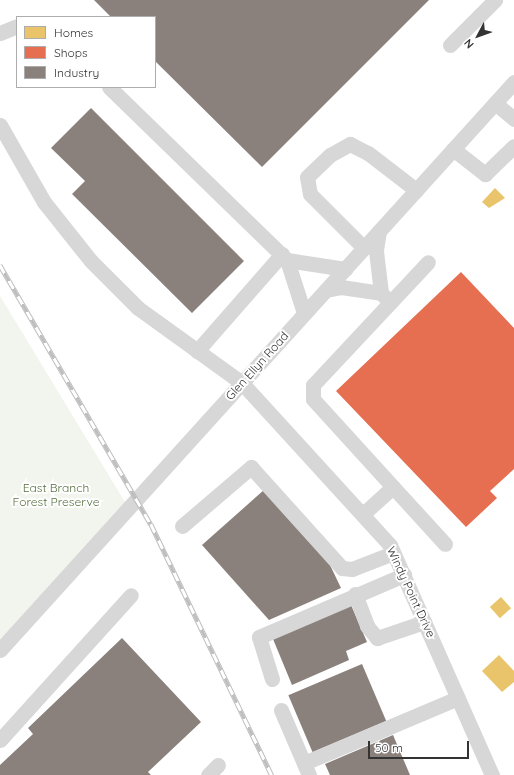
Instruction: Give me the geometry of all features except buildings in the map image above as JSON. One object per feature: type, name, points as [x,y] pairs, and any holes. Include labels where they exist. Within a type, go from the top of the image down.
[{"type":"street","points":[[450,45],[495,0]]},
{"type":"street","points":[[0,33],[16,26]]},
{"type":"street","name":"Glen Ellyn Road","points":[[0,650],[514,82]]},
{"type":"street","points":[[110,88],[285,257],[304,313]]},
{"type":"street","points":[[495,103],[514,119]]},
{"type":"street","name":"Windy Point Drive","points":[[0,124],[44,202],[86,256],[138,308],[242,382],[364,512],[393,553],[404,575],[492,775]]},
{"type":"street","points":[[364,248],[310,194],[307,177],[330,155],[350,144],[368,153],[416,190]]},
{"type":"street","points":[[453,149],[486,174],[514,146]]},
{"type":"street","points":[[379,230],[376,251],[385,297]]},
{"type":"street","points":[[285,257],[345,268]]},
{"type":"street","points":[[197,351],[285,257]]},
{"type":"street","points":[[428,262],[385,297],[313,385],[313,399],[445,544]]},
{"type":"street","points":[[326,290],[341,287],[385,297]]},
{"type":"street","points":[[182,526],[251,467],[342,568],[352,569],[393,553]]},
{"type":"street","points":[[364,512],[393,487]]},
{"type":"street","points":[[272,679],[259,637],[355,594],[404,575]]},
{"type":"street","points":[[355,594],[367,626],[377,638],[424,622]]},
{"type":"street","points":[[0,740],[130,595]]},
{"type":"street","points":[[281,710],[307,769],[458,698]]},
{"type":"green space","name":"East Branch Forest Preserve","points":[[0,296],[125,502],[0,641]]},
{"type":"railway","points":[[0,265],[151,524],[272,775]]}]
